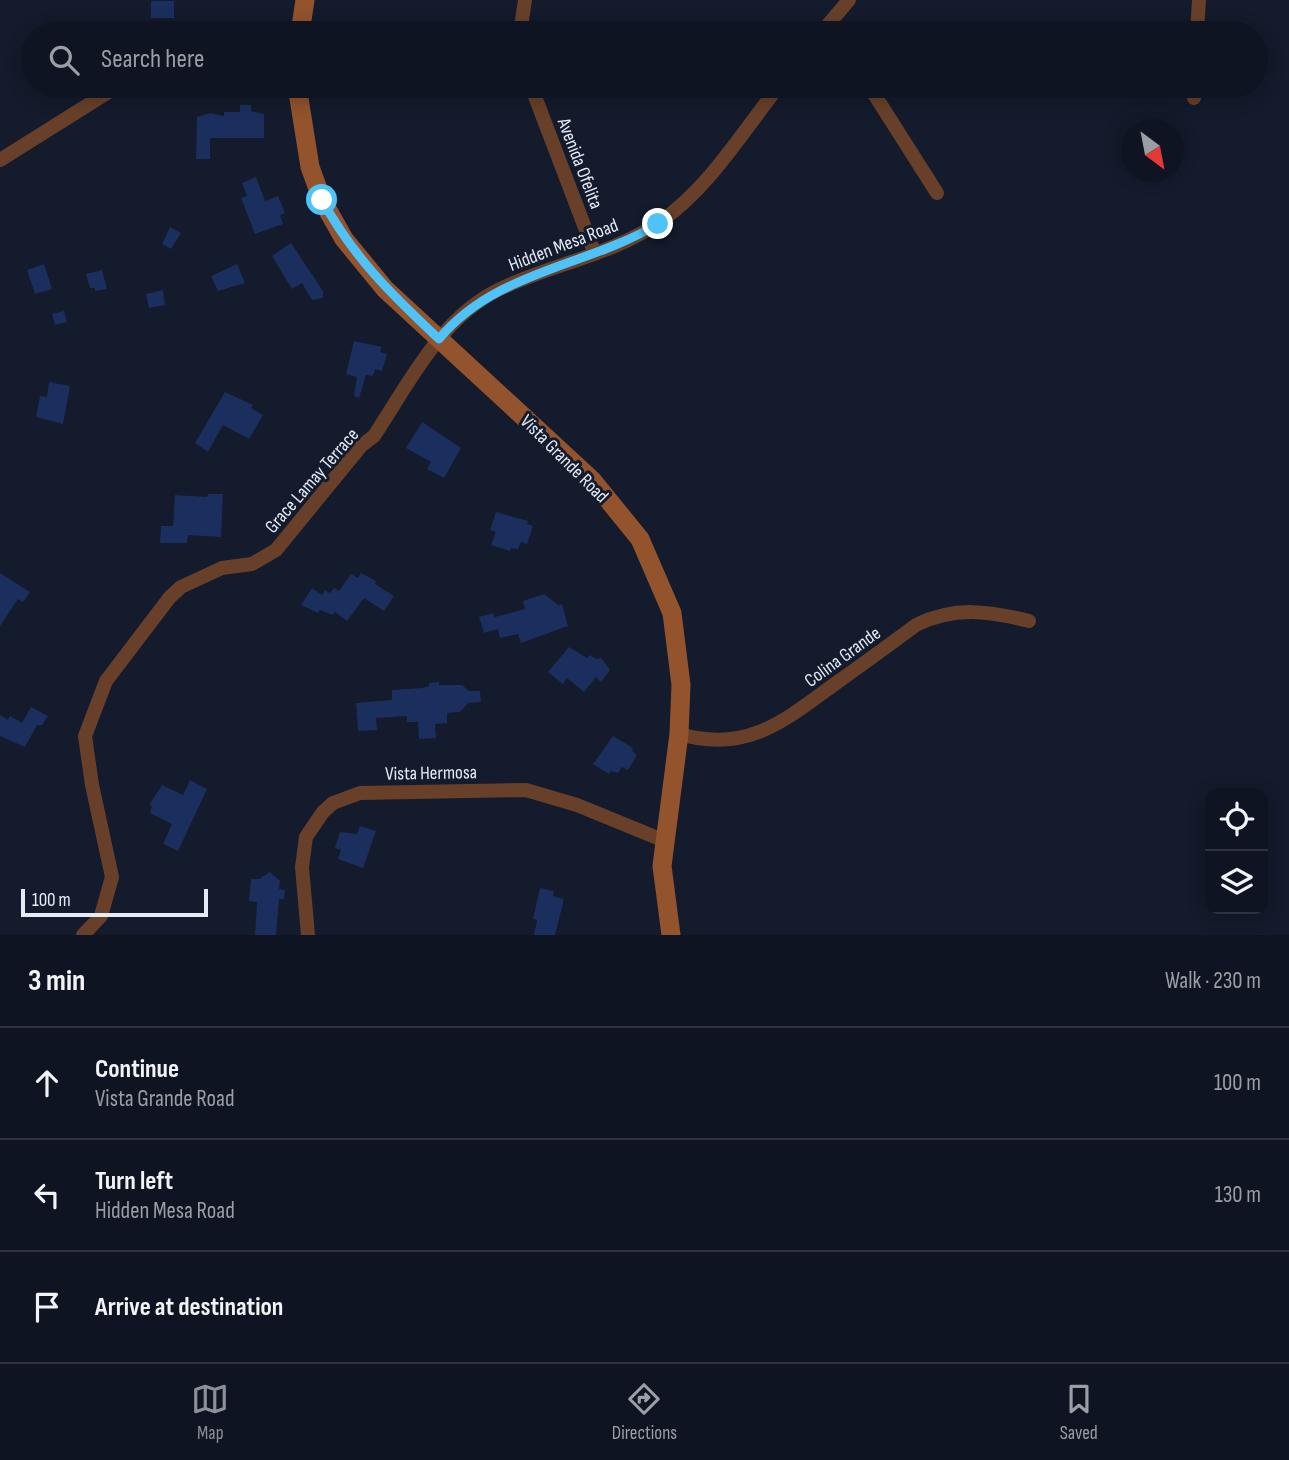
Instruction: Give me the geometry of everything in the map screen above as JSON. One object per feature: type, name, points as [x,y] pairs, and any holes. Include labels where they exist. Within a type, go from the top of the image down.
[{"type":"street","points":[[302,21],[305,0]]},
{"type":"street","points":[[522,21],[525,0]]},
{"type":"street","points":[[831,21],[849,0]]},
{"type":"street","points":[[1198,21],[1199,0]]},
{"type":"street","points":[[0,160],[99,98]]},
{"type":"street","name":"Vista Grande Road","points":[[299,98],[310,167],[322,200],[344,239],[385,289],[592,480],[640,539],[671,613],[681,685],[679,734],[662,866],[671,935]]},
{"type":"street","name":"Avenida Ofelita","points":[[536,98],[595,254]]},
{"type":"street","name":"Hidden Mesa Road","points":[[439,339],[460,316],[494,292],[595,254],[647,230],[679,207],[769,98]]},
{"type":"street","points":[[877,98],[937,193]]},
{"type":"street","name":"Grace Lamay Terrace","points":[[83,935],[101,916],[112,877],[92,785],[85,736],[106,681],[170,597],[181,587],[207,573],[261,560],[283,544],[361,446],[374,436],[439,339]]},
{"type":"street","name":"Colina Grande","points":[[679,734],[703,740],[728,740],[771,728],[916,625],[937,617],[960,611],[985,611],[1029,621]]},
{"type":"street","name":"Vista Hermosa","points":[[308,935],[302,867],[306,837],[323,812],[334,803],[360,793],[526,790],[577,805],[665,841]]},
{"type":"building","points":[[151,1],[174,1],[174,18],[151,18]]},
{"type":"building","points":[[240,105],[251,105],[251,111],[264,114],[264,138],[210,138],[210,159],[196,159],[197,117],[210,113],[224,116],[224,112],[240,112]]},
{"type":"building","points":[[256,177],[265,201],[278,196],[285,213],[280,215],[283,224],[255,234],[241,198],[247,196],[242,183]]},
{"type":"building","points":[[170,227],[181,233],[171,249],[162,244]]},
{"type":"building","points":[[291,243],[323,291],[323,298],[312,300],[302,283],[292,289],[272,256]]},
{"type":"building","points":[[44,264],[52,289],[35,294],[27,270]]},
{"type":"building","points":[[237,264],[245,283],[218,291],[211,276]]},
{"type":"building","points":[[102,270],[107,289],[95,291],[95,288],[90,288],[86,274]]},
{"type":"building","points":[[163,290],[165,305],[149,308],[146,294]]},
{"type":"building","points":[[64,311],[67,322],[55,325],[52,314]]},
{"type":"building","points":[[354,341],[382,347],[380,352],[387,354],[382,371],[375,369],[373,376],[366,375],[359,398],[354,396],[357,377],[346,374]]},
{"type":"building","points":[[49,382],[70,386],[63,424],[36,417],[40,396],[47,397]]},
{"type":"building","points":[[225,392],[253,405],[251,408],[263,415],[249,439],[223,425],[208,452],[195,443]]},
{"type":"building","points":[[422,422],[461,448],[444,478],[427,469],[431,462],[406,448]]},
{"type":"building","points":[[208,494],[223,494],[221,537],[188,535],[187,543],[160,543],[161,526],[173,526],[175,495],[207,497]]},
{"type":"building","points":[[496,512],[528,521],[527,524],[533,526],[527,544],[521,542],[518,549],[511,548],[510,551],[491,545],[496,532],[490,530]]},
{"type":"building","points":[[0,573],[30,592],[23,602],[18,599],[0,626]]},
{"type":"building","points":[[361,573],[394,596],[384,611],[364,598],[347,621],[335,612],[333,615],[320,610],[318,613],[301,605],[312,588],[322,595],[325,590],[330,593],[334,588],[339,591],[351,574],[358,578]]},
{"type":"building","points":[[544,594],[558,605],[562,604],[568,626],[521,643],[518,634],[500,638],[498,629],[484,633],[479,617],[493,613],[495,617],[525,609],[523,601]]},
{"type":"building","points":[[569,647],[587,658],[590,655],[596,659],[601,658],[610,670],[601,682],[596,677],[584,692],[567,678],[563,684],[548,672]]},
{"type":"building","points":[[439,682],[439,685],[462,685],[469,691],[480,691],[481,702],[468,703],[460,712],[447,713],[447,723],[435,724],[436,738],[419,739],[418,722],[407,722],[407,716],[376,718],[377,730],[358,731],[356,703],[392,700],[392,690],[422,688],[429,686],[429,683]]},
{"type":"building","points":[[31,707],[48,716],[42,725],[37,725],[25,747],[0,736],[0,715],[8,720],[10,716],[22,723]]},
{"type":"building","points":[[613,736],[633,748],[632,751],[637,755],[628,770],[622,767],[618,773],[611,771],[609,774],[593,764]]},
{"type":"building","points":[[190,780],[207,789],[178,851],[163,844],[172,824],[150,813],[152,806],[149,805],[162,785],[183,795]]},
{"type":"building","points":[[360,826],[376,831],[363,868],[338,859],[341,850],[335,848],[340,832],[357,834]]},
{"type":"building","points":[[270,872],[280,881],[279,889],[285,890],[284,899],[279,899],[276,935],[255,935],[257,902],[249,901],[251,879],[259,879]]},
{"type":"building","points":[[540,888],[554,891],[553,896],[564,899],[555,935],[534,935],[537,920],[533,919]]},
{"type":"route","points":[[322,200],[344,239],[371,274],[439,339],[460,316],[486,296],[595,254],[658,224]]}]
